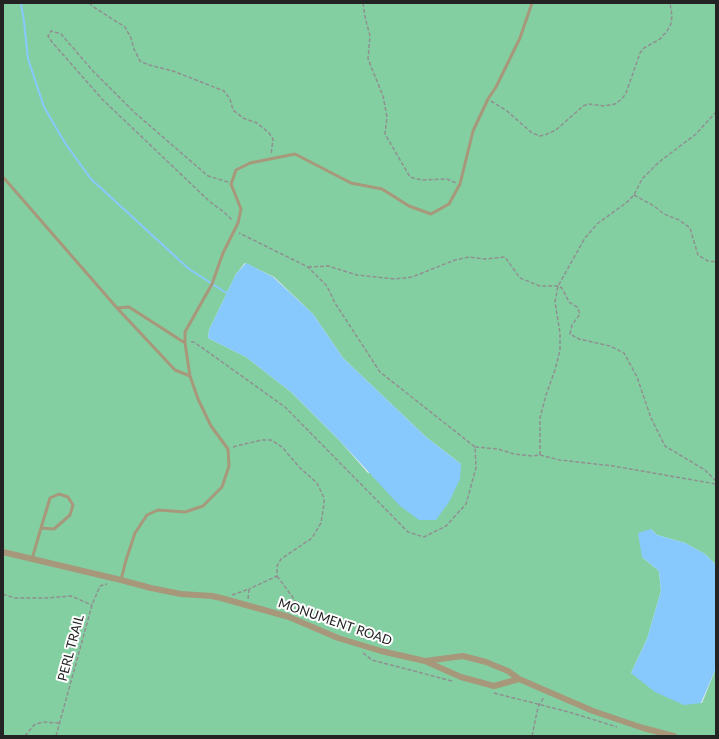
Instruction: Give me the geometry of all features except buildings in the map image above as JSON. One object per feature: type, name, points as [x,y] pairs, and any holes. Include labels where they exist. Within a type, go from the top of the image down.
[{"type":"street","name":"MONUMENT ROAD","points":[[3,552],[151,588],[181,594],[221,598],[289,617],[338,638],[381,651],[425,661],[461,677],[494,686],[519,679]]},
{"type":"street","points":[[425,661],[463,656],[486,662],[508,671],[519,679],[593,711],[643,728],[674,736]]},
{"type":"lane","points":[[121,580],[135,533],[147,514],[158,510],[185,512],[203,506],[222,487],[229,466],[228,449],[211,426],[198,399],[190,376],[185,343],[185,332],[212,284],[223,254],[237,225],[240,209],[231,184],[236,170],[250,163],[295,154],[351,183],[382,189],[409,206],[431,214],[449,204],[460,184],[473,131],[520,38],[532,3]]},
{"type":"lane","points":[[3,177],[117,308],[175,370],[190,376]]},
{"type":"lane","points":[[117,308],[128,307],[185,343]]},
{"type":"lane","points":[[32,559],[41,528],[50,498],[59,494],[68,497],[73,505],[70,515],[54,529],[41,528]]},
{"type":"path","points":[[89,3],[125,27],[140,61],[150,66],[180,73],[224,91],[230,99],[233,110],[243,118],[257,123],[269,133],[273,139],[271,159]]},
{"type":"path","points":[[363,3],[370,36],[368,59],[383,96],[387,117],[385,134],[410,177],[422,180],[447,179],[460,184]]},
{"type":"path","points":[[488,99],[507,111],[532,133],[540,136],[556,130],[583,106],[588,104],[604,106],[615,104],[622,99],[626,93],[640,53],[644,48],[660,39],[671,24],[672,16],[670,3]]},
{"type":"path","points":[[231,184],[208,176],[203,172],[134,112],[93,72],[61,34],[51,31],[48,36],[52,42],[102,99],[204,196],[237,225]]},
{"type":"path","points":[[540,455],[540,418],[560,350],[560,333],[555,302],[558,286],[585,238],[597,224],[626,203],[634,195],[642,179],[659,162],[696,134],[716,112]]},
{"type":"path","points":[[634,195],[654,206],[664,214],[679,220],[690,228],[698,255],[708,261],[716,262]]},
{"type":"path","points":[[235,230],[308,268],[327,286],[335,304],[380,372],[475,447],[498,449],[514,454],[532,456],[540,455],[560,460],[613,466],[716,483]]},
{"type":"path","points":[[308,268],[328,266],[357,275],[395,279],[412,277],[454,260],[469,257],[485,259],[505,257],[520,278],[540,286],[558,286],[562,288],[569,302],[577,307],[580,314],[572,325],[570,334],[579,339],[610,346],[624,353],[637,377],[651,418],[665,446],[705,470],[716,483]]},
{"type":"path","points":[[185,343],[194,342],[285,407],[408,532],[424,537],[446,526],[466,504],[476,468],[475,447]]},
{"type":"path","points":[[228,449],[261,440],[271,440],[282,447],[300,468],[317,483],[324,498],[324,511],[319,528],[312,538],[281,559],[277,566],[276,576],[316,628]]},
{"type":"path","points":[[221,598],[249,589],[276,576]]},
{"type":"path","name":"PERL TRAIL","points":[[56,736],[92,605],[100,586],[107,584]]},
{"type":"path","points":[[247,606],[249,589]]},
{"type":"path","points":[[3,594],[14,598],[71,596],[92,605]]},
{"type":"path","points":[[360,652],[372,660],[455,682]]},
{"type":"path","points":[[532,736],[538,707],[544,698],[545,689]]},
{"type":"path","points":[[492,692],[623,728]]},
{"type":"path","points":[[24,736],[34,725],[43,722],[60,723]]},
{"type":"green space","points":[[3,3],[716,3],[716,565],[705,554],[685,543],[657,535],[651,529],[642,557],[659,571],[661,591],[647,639],[631,673],[702,703],[716,668],[716,736],[3,736]],"holes":[[[245,263],[274,277],[313,314],[343,358],[426,437],[461,464],[368,473],[340,441],[291,392],[246,357],[208,338],[209,330],[236,274]]]},
{"type":"water","points":[[246,263],[273,277],[313,314],[343,358],[426,437],[461,464],[460,479],[449,502],[436,520],[419,520],[399,505],[340,441],[291,392],[246,357],[208,338],[209,330],[236,274]]},
{"type":"water","points":[[651,529],[657,535],[685,543],[705,554],[716,565],[716,668],[701,703],[684,705],[655,692],[631,673],[647,639],[661,591],[659,571],[642,557],[638,533]]},
{"type":"waterway","points":[[21,3],[28,59],[44,107],[65,143],[91,179],[189,269],[228,294]]}]
